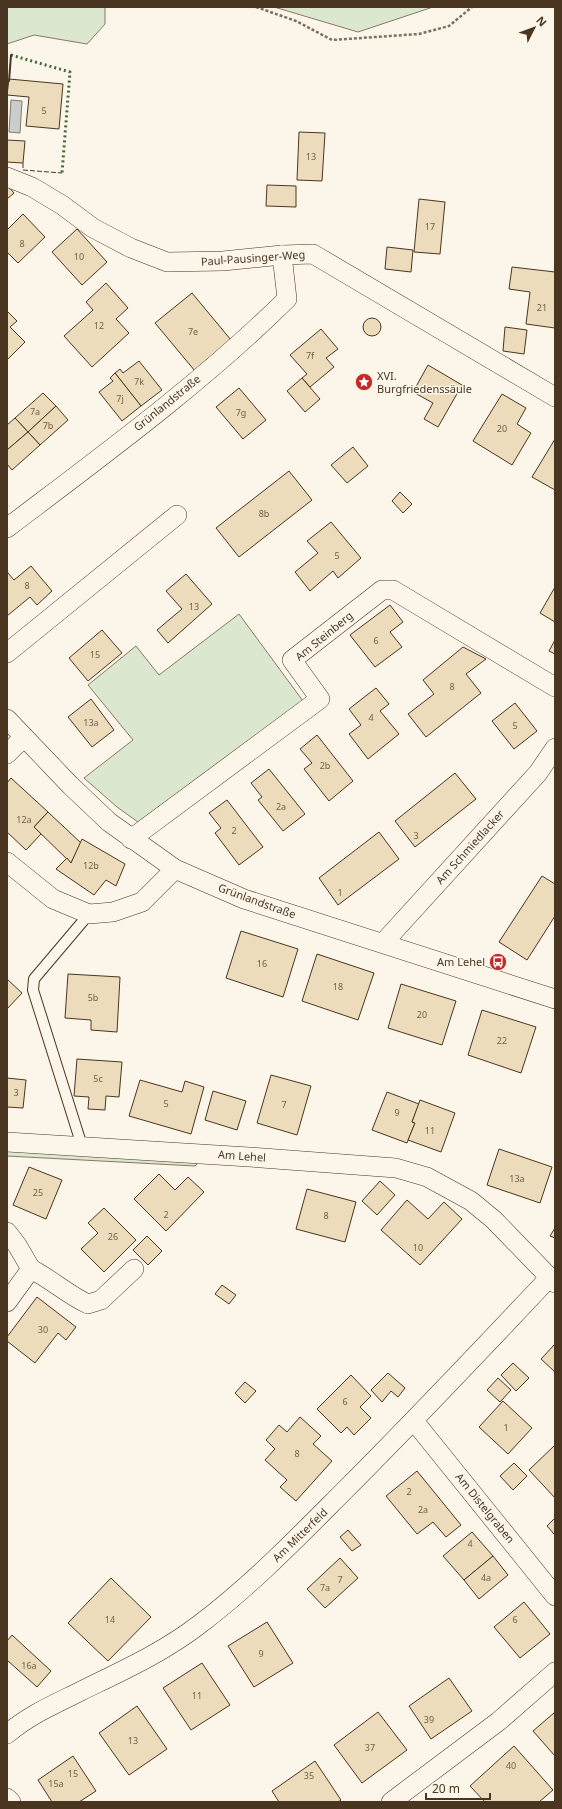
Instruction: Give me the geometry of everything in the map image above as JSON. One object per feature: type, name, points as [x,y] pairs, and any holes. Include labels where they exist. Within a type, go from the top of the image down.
[{"type":"street","name":"Paul-Pausinger-Weg","points":[[7,176],[32,187],[62,205],[93,228],[132,248],[168,262],[223,261],[282,255],[313,254],[555,397]]},
{"type":"street","name":"Grünlandstraße","points":[[7,528],[182,392],[270,316],[287,299],[282,255]]},
{"type":"street","points":[[7,653],[177,515]]},
{"type":"street","name":"Am Steinberg","points":[[131,839],[320,699],[292,660],[382,590],[393,590],[555,687]]},
{"type":"street","name":"Grünlandstraße","points":[[7,719],[70,785],[109,822],[175,869],[244,899],[555,999]]},
{"type":"street","points":[[7,754],[24,737]]},
{"type":"street","name":"Am Schmiedlacker","points":[[383,944],[538,773],[555,748]]},
{"type":"street","points":[[7,862],[53,899],[89,914],[113,912],[142,902],[175,869]]},
{"type":"street","name":"Am Lehel","points":[[7,1142],[396,1168],[427,1177],[471,1201],[494,1220],[552,1281]]},
{"type":"street","points":[[7,1232],[17,1245],[31,1269],[55,1283],[78,1300],[88,1304],[101,1300],[134,1269]]},
{"type":"street","points":[[7,1302],[31,1269]]},
{"type":"street","name":"Am Mitterfeld","points":[[7,1734],[17,1725],[34,1714],[127,1669],[168,1646],[198,1626],[229,1602],[291,1545],[552,1281]]},
{"type":"street","name":"Am Distelgraben","points":[[414,1420],[555,1596]]},
{"type":"street","points":[[391,1802],[499,1721],[555,1672]]},
{"type":"street","points":[[7,1798],[11,1802]]},
{"type":"lane","points":[[82,1146],[33,990],[34,979],[89,914]]},
{"type":"path","points":[[256,7],[296,21],[332,40],[419,34],[449,26],[472,7]]},
{"type":"green space","points":[[7,7],[105,7],[105,24],[87,44],[34,35],[7,44]]},
{"type":"green space","points":[[274,7],[433,7],[358,32]]},
{"type":"green space","points":[[239,614],[303,701],[138,822],[117,807],[84,778],[133,740],[88,685],[136,646],[159,675]]},
{"type":"green space","points":[[7,1149],[202,1159],[195,1166],[7,1156]]},
{"type":"shaded area","points":[[11,100],[22,101],[20,133],[9,132]]},
{"type":"building","points":[[9,79],[63,84],[59,129],[26,126],[29,97],[7,95]]},
{"type":"building","points":[[299,132],[325,133],[322,181],[297,180]]},
{"type":"building","points":[[7,140],[25,141],[23,163],[7,162]]},
{"type":"building","points":[[7,185],[14,193],[7,199]]},
{"type":"building","points":[[267,185],[296,186],[296,207],[266,206]]},
{"type":"building","points":[[419,199],[445,202],[440,254],[414,252]]},
{"type":"building","points":[[23,214],[45,237],[18,263],[7,252],[7,230]]},
{"type":"building","points":[[77,229],[107,262],[82,285],[52,252]]},
{"type":"building","points":[[387,247],[413,250],[411,272],[385,269]]},
{"type":"building","points":[[512,267],[555,272],[555,328],[526,324],[530,292],[509,289]]},
{"type":"building","points":[[106,283],[128,308],[116,319],[129,333],[92,367],[64,336],[93,310],[86,302]]},
{"type":"building","points":[[192,293],[231,340],[195,371],[155,323]]},
{"type":"building","points":[[7,311],[17,321],[10,327],[25,342],[7,360]]},
{"type":"building","points":[[372,318],[378,321],[381,327],[378,333],[372,336],[366,333],[363,327],[366,321]]},
{"type":"building","points":[[505,327],[527,330],[524,354],[503,351]]},
{"type":"building","points":[[321,329],[338,349],[326,358],[334,367],[310,387],[302,378],[307,374],[290,355]]},
{"type":"building","points":[[139,361],[162,390],[141,406],[115,373],[120,369],[123,373]]},
{"type":"building","points":[[428,365],[462,385],[438,427],[424,419],[433,403],[413,392]]},
{"type":"building","points":[[115,373],[141,406],[122,421],[99,392],[113,381],[110,378]]},
{"type":"building","points":[[302,378],[320,399],[305,412],[287,391]]},
{"type":"building","points":[[239,388],[266,420],[243,439],[216,407]]},
{"type":"building","points":[[43,393],[56,406],[28,432],[15,418]]},
{"type":"building","points":[[502,394],[526,408],[517,424],[531,433],[512,465],[473,441]]},
{"type":"building","points":[[56,406],[68,420],[40,445],[28,432]]},
{"type":"building","points":[[15,418],[28,432],[7,450],[7,425]]},
{"type":"building","points":[[28,432],[40,445],[12,470],[7,464],[7,450]]},
{"type":"building","points":[[555,439],[555,490],[532,477]]},
{"type":"building","points":[[353,447],[368,466],[347,483],[331,465]]},
{"type":"building","points":[[289,471],[312,500],[239,557],[216,528]]},
{"type":"building","points":[[400,492],[412,504],[403,513],[392,501]]},
{"type":"building","points":[[331,522],[361,558],[338,578],[333,571],[310,591],[295,572],[318,553],[307,541]]},
{"type":"building","points":[[31,566],[52,591],[37,605],[30,597],[7,616],[7,574],[8,573],[14,580]]},
{"type":"building","points":[[186,574],[212,604],[168,643],[157,630],[182,609],[166,591]]},
{"type":"building","points":[[555,587],[555,622],[540,613]]},
{"type":"building","points":[[390,605],[403,622],[390,632],[402,647],[375,667],[350,635]]},
{"type":"building","points":[[102,630],[122,653],[88,681],[69,658]]},
{"type":"building","points":[[555,640],[555,654],[549,651]]},
{"type":"building","points":[[463,647],[486,659],[466,674],[481,693],[426,737],[408,714],[434,694],[423,680]]},
{"type":"building","points":[[376,688],[389,704],[380,711],[399,734],[368,759],[349,734],[361,725],[349,709]]},
{"type":"building","points":[[91,699],[114,730],[92,747],[68,717]]},
{"type":"building","points":[[515,703],[537,731],[514,749],[492,721]]},
{"type":"building","points":[[317,735],[353,781],[329,801],[304,769],[312,763],[300,749]]},
{"type":"building","points":[[269,769],[305,814],[283,831],[258,800],[262,797],[251,783]]},
{"type":"building","points":[[455,773],[476,799],[415,847],[395,821]]},
{"type":"building","points":[[11,778],[48,812],[34,827],[41,834],[26,850],[7,832],[7,783]]},
{"type":"building","points":[[227,800],[263,847],[239,865],[215,833],[221,828],[209,813]]},
{"type":"building","points":[[48,812],[81,843],[71,863],[34,827]]},
{"type":"building","points":[[379,832],[399,859],[338,905],[319,878]]},
{"type":"building","points":[[82,839],[125,864],[116,886],[106,880],[94,895],[56,869],[67,858],[71,863]]},
{"type":"building","points":[[542,876],[555,884],[555,916],[527,960],[499,942]]},
{"type":"building","points":[[241,931],[298,949],[283,997],[226,978]]},
{"type":"building","points":[[317,954],[374,973],[358,1020],[302,1001]]},
{"type":"building","points":[[68,974],[120,977],[117,1032],[91,1030],[91,1020],[65,1018]]},
{"type":"building","points":[[7,979],[22,993],[7,1009]]},
{"type":"building","points":[[401,984],[456,1001],[442,1045],[388,1028]]},
{"type":"building","points":[[482,1010],[536,1027],[521,1073],[468,1055]]},
{"type":"building","points":[[77,1059],[122,1062],[119,1097],[106,1096],[105,1110],[88,1109],[89,1097],[74,1096]]},
{"type":"building","points":[[271,1075],[311,1086],[297,1135],[257,1123]]},
{"type":"building","points":[[7,1078],[26,1080],[23,1108],[7,1107]]},
{"type":"building","points":[[140,1080],[182,1092],[185,1081],[204,1087],[191,1134],[129,1116]]},
{"type":"building","points":[[213,1091],[246,1101],[237,1130],[205,1120]]},
{"type":"building","points":[[387,1092],[419,1104],[412,1122],[415,1123],[407,1143],[372,1130]]},
{"type":"building","points":[[420,1100],[455,1113],[441,1152],[408,1140],[415,1123],[412,1122]]},
{"type":"building","points":[[499,1149],[552,1167],[540,1203],[487,1185]]},
{"type":"building","points":[[29,1167],[62,1180],[46,1219],[13,1205]]},
{"type":"building","points":[[159,1174],[175,1190],[188,1177],[204,1192],[166,1231],[134,1199]]},
{"type":"building","points":[[380,1181],[395,1195],[377,1215],[362,1201]]},
{"type":"building","points":[[307,1189],[356,1202],[345,1242],[296,1229]]},
{"type":"building","points":[[407,1200],[428,1219],[444,1202],[462,1219],[420,1265],[381,1230]]},
{"type":"building","points":[[104,1208],[136,1240],[104,1272],[81,1249],[98,1233],[88,1223]]},
{"type":"building","points":[[555,1228],[555,1238],[550,1236]]},
{"type":"building","points":[[147,1236],[162,1251],[148,1265],[133,1250]]},
{"type":"building","points":[[222,1285],[236,1295],[229,1304],[215,1294]]},
{"type":"building","points":[[37,1297],[76,1327],[66,1340],[58,1333],[35,1363],[7,1341],[7,1337]]},
{"type":"building","points":[[555,1344],[555,1372],[541,1359]]},
{"type":"building","points":[[513,1363],[529,1378],[516,1391],[501,1375]]},
{"type":"building","points":[[388,1373],[405,1388],[398,1397],[391,1391],[382,1402],[371,1390]]},
{"type":"building","points":[[351,1375],[371,1396],[360,1407],[371,1418],[354,1435],[347,1427],[341,1433],[317,1409]]},
{"type":"building","points":[[498,1378],[511,1390],[500,1402],[487,1390]]},
{"type":"building","points":[[245,1382],[256,1391],[245,1403],[235,1393]]},
{"type":"building","points":[[503,1401],[532,1428],[508,1454],[479,1427]]},
{"type":"building","points":[[300,1417],[321,1436],[313,1444],[332,1461],[296,1501],[280,1487],[287,1480],[265,1460],[275,1449],[266,1440],[279,1425],[287,1432]]},
{"type":"building","points":[[555,1445],[555,1498],[529,1470]]},
{"type":"building","points":[[514,1463],[527,1476],[513,1490],[500,1476]]},
{"type":"building","points":[[417,1471],[461,1525],[446,1537],[433,1522],[417,1534],[386,1496]]},
{"type":"building","points":[[555,1518],[555,1535],[547,1526]]},
{"type":"building","points":[[348,1530],[361,1545],[352,1551],[340,1537]]},
{"type":"building","points":[[472,1532],[493,1556],[464,1580],[443,1556]]},
{"type":"building","points":[[493,1556],[508,1575],[479,1599],[464,1580]]},
{"type":"building","points":[[340,1558],[358,1578],[325,1608],[307,1589]]},
{"type":"building","points":[[111,1578],[151,1617],[108,1661],[68,1623]]},
{"type":"building","points":[[524,1602],[550,1634],[520,1658],[494,1627]]},
{"type":"building","points":[[267,1622],[293,1663],[254,1687],[228,1646]]},
{"type":"building","points":[[12,1635],[51,1671],[37,1687],[7,1660],[7,1641]]},
{"type":"building","points":[[202,1663],[230,1705],[191,1730],[163,1688]]},
{"type":"building","points":[[449,1678],[472,1711],[431,1739],[409,1706]]},
{"type":"building","points":[[137,1706],[167,1749],[129,1775],[99,1733]]},
{"type":"building","points":[[378,1712],[407,1750],[362,1783],[334,1745]]},
{"type":"building","points":[[555,1712],[555,1756],[533,1731]]},
{"type":"building","points":[[514,1746],[553,1790],[539,1802],[485,1802],[470,1786]]},
{"type":"building","points":[[73,1756],[96,1791],[79,1802],[52,1802],[38,1780]]},
{"type":"building","points":[[315,1761],[341,1800],[338,1802],[279,1802],[272,1791]]},
{"type":"hedge","points":[[11,55],[70,72],[62,173]]},
{"type":"fence","points":[[23,163],[23,170],[62,173]]},
{"type":"wall","points":[[9,81],[11,55]]},
{"type":"place","name":"XVI. Burgfriedenssäule","points":[[364,382]]},
{"type":"place","name":"Am Lehel","points":[[498,962]]}]
